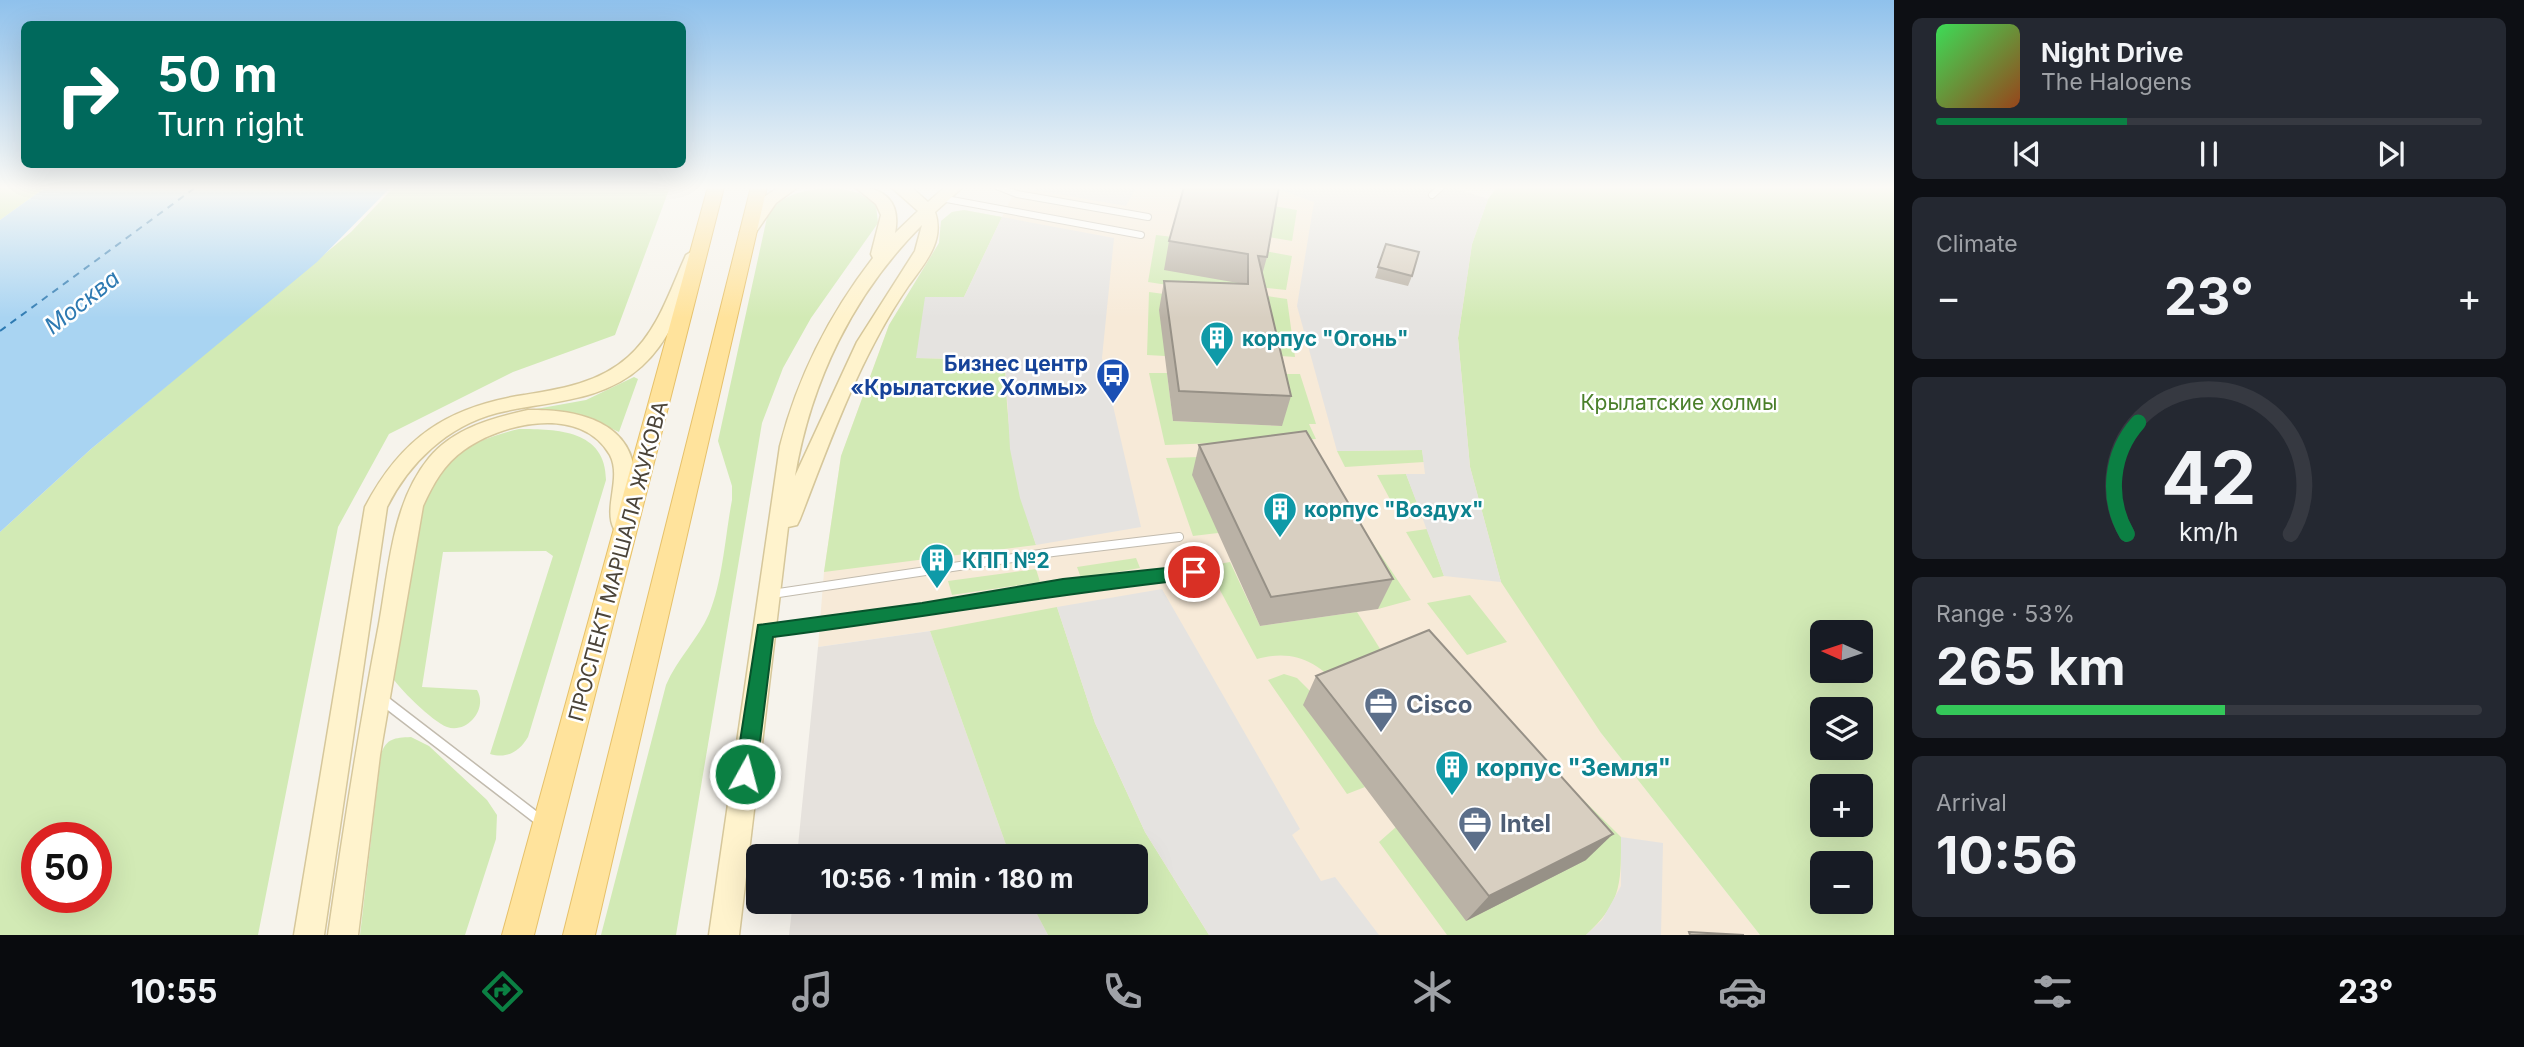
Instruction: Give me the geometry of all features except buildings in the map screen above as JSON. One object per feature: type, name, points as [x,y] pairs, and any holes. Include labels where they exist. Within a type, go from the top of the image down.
[{"type":"main road","name":"ПРОСПЕКТ МАРШАЛА ЖУКОВА","points":[[518,935],[622,553],[704,231]]},
{"type":"main road","points":[[724,935],[788,463],[808,386],[830,338],[875,265],[887,231]]},
{"type":"main road","points":[[875,265],[908,231]]},
{"type":"main road","points":[[774,556],[853,370],[876,324],[925,249],[929,231]]},
{"type":"main road","points":[[579,935],[748,232]]},
{"type":"main road","points":[[309,935],[376,507],[388,479],[407,457],[453,423],[495,407],[574,393],[621,373],[655,338],[702,237]]},
{"type":"main road","points":[[343,935],[377,696],[412,506],[423,481],[441,458],[465,439],[492,424],[522,417],[572,419],[590,426],[616,447],[623,462],[622,553]]},
{"type":"lane","points":[[1112,231],[1141,235]]},
{"type":"lane","points":[[769,594],[1054,552],[1180,537]]},
{"type":"lane","points":[[765,630],[922,610],[1063,586],[1194,572]]},
{"type":"lane","points":[[377,696],[547,826]]},
{"type":"shaded area","points":[[940,231],[1477,231],[1472,244],[1601,733],[1760,935],[1048,935],[1037,914],[1148,914],[1148,844],[1006,844],[930,631],[818,647],[824,572],[841,456],[889,325],[939,243]]},
{"type":"shaded area","points":[[996,231],[1075,231],[1114,238],[1102,358],[1141,527],[1036,545],[1020,498],[1010,449],[1005,360],[916,358],[925,297],[964,297]]},
{"type":"shaded area","points":[[1309,231],[1477,231],[1472,244],[1458,338],[1470,467],[1501,582],[1444,576],[1406,474],[1425,474],[1422,450],[1337,451],[1297,306]]},
{"type":"shaded area","points":[[1162,589],[1300,829],[1292,835],[1321,881],[1335,877],[1379,935],[1209,935],[1145,832],[1095,723],[1057,607]]},
{"type":"shaded area","points":[[930,631],[1006,844],[798,844],[818,647]]},
{"type":"shaded area","points":[[1621,837],[1663,843],[1661,935],[1586,935],[1602,920],[1621,886]]},
{"type":"shaded area","points":[[791,914],[1037,914],[1048,935],[789,935]]},
{"type":"green space","points":[[352,231],[654,231],[615,335],[513,372],[389,434],[338,527],[258,935],[0,935],[0,532],[91,449]]},
{"type":"green space","points":[[764,231],[873,231],[811,318],[783,368],[762,423],[676,935],[601,935],[666,685],[709,614],[718,587],[732,486],[718,441]]},
{"type":"green space","points":[[940,231],[996,231],[964,297],[916,358],[1005,360],[1013,454],[1022,499],[1036,545],[824,572],[841,456],[889,325],[939,243]]},
{"type":"green space","points":[[1269,231],[1294,231],[1292,241],[1268,237]]},
{"type":"green space","name":"Крылатские холмы","points":[[1477,231],[1894,231],[1894,935],[1760,935],[1601,733],[1501,582],[1470,467],[1458,338],[1472,244]]},
{"type":"green space","points":[[1156,235],[1173,237],[1240,284],[1174,286],[1148,282]]},
{"type":"green space","points":[[1265,251],[1292,256],[1286,290],[1259,287]]},
{"type":"green space","points":[[1149,292],[1164,294],[1165,356],[1147,355]]},
{"type":"green space","points":[[1267,296],[1287,299],[1295,357],[1266,355]]},
{"type":"green space","points":[[1149,373],[1167,373],[1173,421],[1281,426],[1270,374],[1300,374],[1316,424],[1309,424],[1316,439],[1165,445]]},
{"type":"green space","points":[[634,377],[638,379],[619,432],[581,415],[536,409],[586,400]]},
{"type":"green space","points":[[519,429],[563,432],[588,442],[598,451],[604,463],[606,480],[528,737],[521,747],[502,756],[490,754],[553,556],[546,551],[443,552],[422,687],[477,690],[480,704],[469,723],[455,728],[441,724],[416,704],[390,674],[416,532],[435,480],[447,463],[472,445]]},
{"type":"green space","points":[[1422,450],[1424,462],[1345,467],[1337,451]]},
{"type":"green space","points":[[1234,456],[1218,533],[1193,536],[1166,458]]},
{"type":"green space","points":[[1406,474],[1423,518],[1400,518],[1377,475]]},
{"type":"green space","points":[[1427,529],[1444,576],[1433,578],[1406,532]]},
{"type":"green space","points":[[1370,539],[1411,600],[1378,609],[1342,545]]},
{"type":"green space","points":[[1136,558],[1140,568],[1081,578],[1077,567]]},
{"type":"green space","points":[[1230,562],[1260,626],[1357,612],[1392,668],[1341,689],[1323,671],[1304,660],[1282,656],[1257,659],[1207,566]]},
{"type":"green space","points":[[1036,569],[1040,582],[952,595],[948,581]]},
{"type":"green space","points":[[1470,595],[1507,642],[1467,655],[1427,603]]},
{"type":"green space","points":[[1057,607],[1095,723],[1145,832],[1209,935],[1048,935],[1037,914],[1148,914],[1148,844],[1006,844],[930,631]]},
{"type":"green space","points":[[1284,674],[1297,678],[1318,699],[1304,705],[1365,787],[1347,794],[1268,680]]},
{"type":"green space","points":[[411,737],[429,746],[487,800],[497,815],[496,839],[465,935],[360,935],[381,754],[392,740]]},
{"type":"green space","points":[[1538,755],[1621,837],[1621,867],[1613,902],[1586,935],[1447,935],[1379,842],[1396,827]]},
{"type":"water","name":"Москва","points":[[0,231],[348,231],[317,262],[91,449],[0,532]]},
{"type":"ferry route","points":[[0,331],[137,231]]},
{"type":"place","name":"корпус \"Огонь\"","points":[[1217,368]]},
{"type":"place","name":"Бизнес центр «Крылатские Холмы»","points":[[1113,405]]},
{"type":"place","name":"корпус \"Воздух\"","points":[[1280,539]]},
{"type":"place","name":"КПП №2","points":[[937,590]]},
{"type":"place","name":"Cisco","points":[[1381,734]]},
{"type":"place","name":"корпус \"Земля\"","points":[[1452,797]]},
{"type":"place","name":"Intel","points":[[1475,853]]},
{"type":"route","points":[[745,774],[765,630],[922,610],[1063,586],[1194,572]]}]
